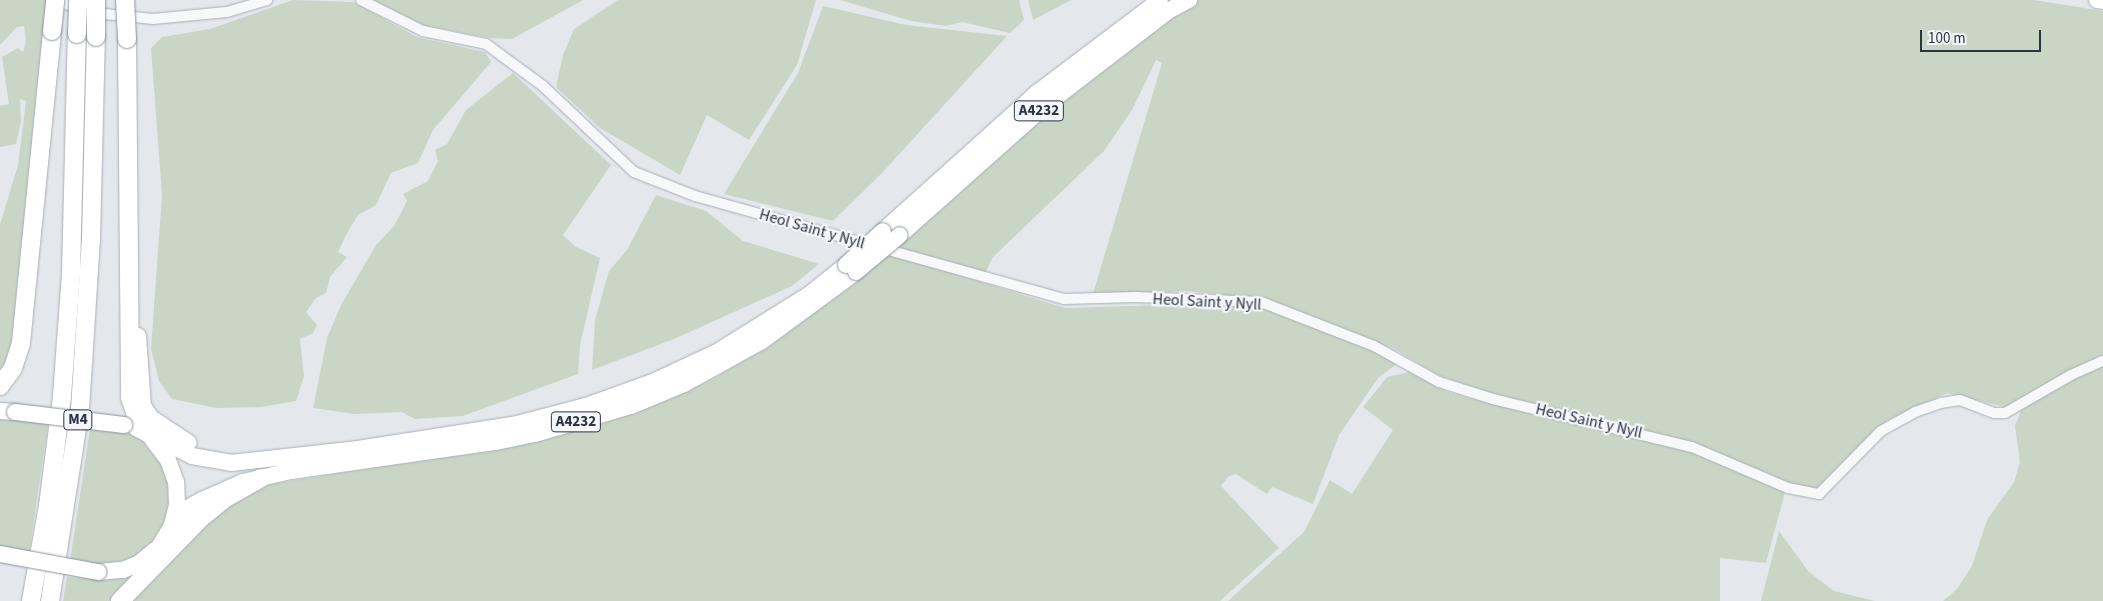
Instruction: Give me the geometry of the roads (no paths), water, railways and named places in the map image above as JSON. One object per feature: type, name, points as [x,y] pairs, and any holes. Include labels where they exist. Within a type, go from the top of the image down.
[{"type":"highway","points":[[0,386],[13,368],[21,343],[55,0]]},
{"type":"highway","name":"M4","points":[[30,601],[48,506],[62,396],[71,274],[78,0]]},
{"type":"highway","name":"M4","points":[[50,601],[80,409],[91,238],[96,0]]},
{"type":"highway","points":[[125,0],[140,390],[143,406],[151,418],[189,444],[228,453],[400,437],[449,436]]},
{"type":"highway","name":"A4232","points":[[172,525],[202,500],[243,482],[536,434],[631,406],[684,384],[762,341],[851,268],[883,231],[1037,92],[1160,0]]},
{"type":"highway","name":"A4232","points":[[149,434],[201,459],[230,463],[449,436],[586,406],[656,381],[717,352],[900,235],[1046,105],[1168,11],[1189,0]]},
{"type":"highway","points":[[2097,0],[2103,1]]},
{"type":"highway","points":[[120,601],[159,547],[172,525],[177,504],[176,482],[168,460],[137,418],[130,397],[131,187]]},
{"type":"highway","points":[[7,412],[124,425],[149,434]]},
{"type":"highway","points":[[120,601],[207,513],[261,478]]},
{"type":"highway","points":[[0,554],[98,572],[130,567],[159,547]]},
{"type":"street","points":[[49,0],[105,14],[153,19],[227,12],[267,0]]},
{"type":"street","name":"Heol Saint y Nyll","points":[[361,0],[423,31],[486,44],[542,86],[634,172],[695,196],[1064,300],[1135,297],[1261,302],[1374,346],[1439,382],[1493,399],[1692,447],[1759,479],[1790,489],[1819,494],[1881,431],[1915,412],[1940,403],[1960,400],[1994,413],[2005,413],[2071,375],[2103,361]]}]
